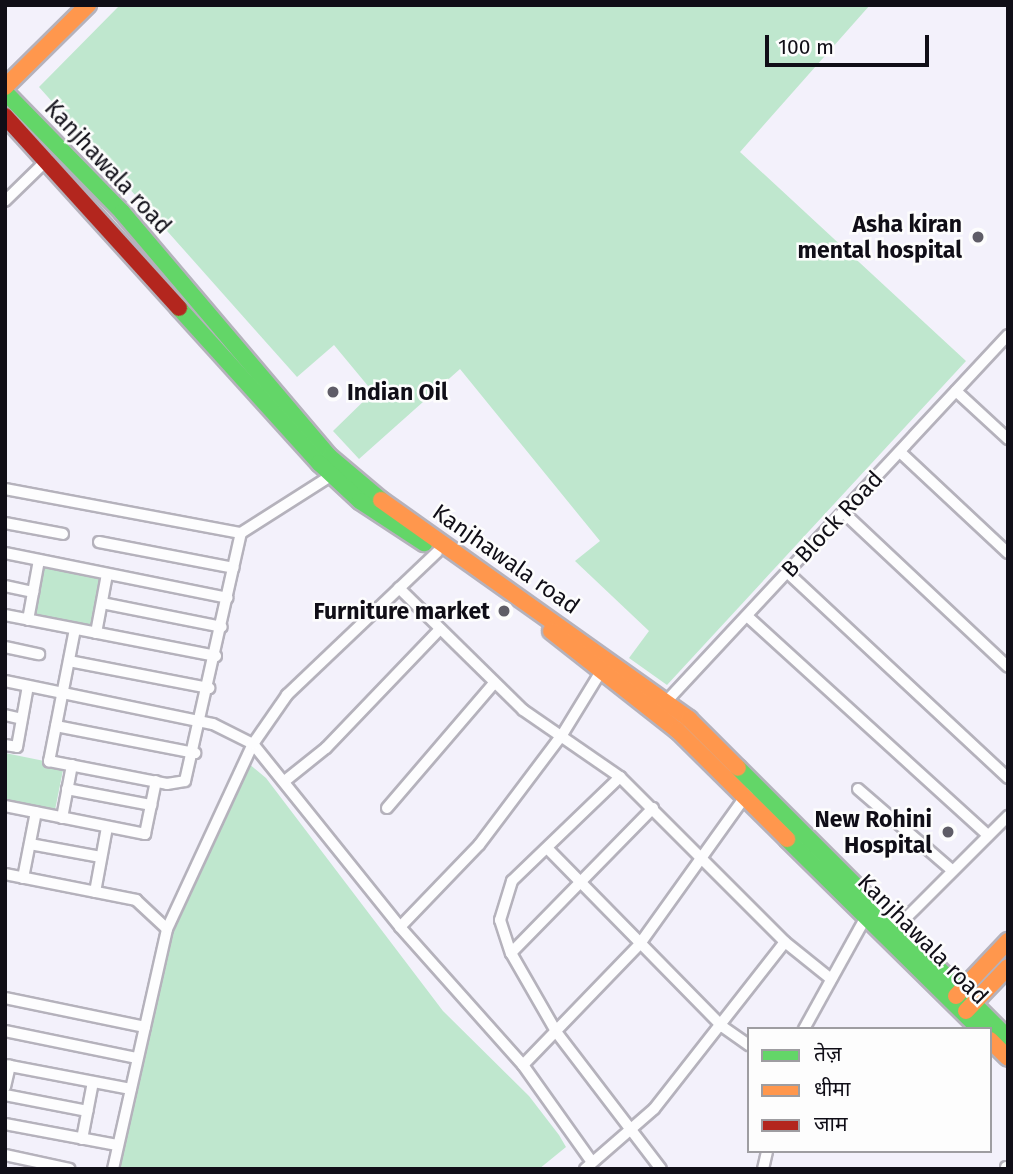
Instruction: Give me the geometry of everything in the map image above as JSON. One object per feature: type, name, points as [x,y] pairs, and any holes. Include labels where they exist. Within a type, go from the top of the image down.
[{"type":"main road","points":[[5,89],[88,5]]},
{"type":"main road","name":"Kanjhawala road","points":[[5,89],[122,212],[332,475],[360,501],[662,707],[745,797],[957,995]]},
{"type":"main road","name":"Kanjhawala road","points":[[5,117],[48,159],[274,402],[367,490],[662,707],[755,783],[898,926],[969,1008],[1008,1038]]},
{"type":"main road","points":[[957,995],[1008,941]]},
{"type":"main road","points":[[969,1008],[1008,967]]},
{"type":"main road","name":"Kanjhawala road","points":[[969,1008],[979,1027]]},
{"type":"main road","name":"Kanjhawala road","points":[[992,1042],[1008,1058]]},
{"type":"street","points":[[5,201],[48,159]]},
{"type":"street","name":"B Block Road","points":[[662,707],[1008,335]]},
{"type":"street","points":[[956,391],[1008,439]]},
{"type":"street","points":[[900,452],[1008,553]]},
{"type":"street","points":[[5,489],[241,533],[332,475]]},
{"type":"street","points":[[843,512],[1008,667]]},
{"type":"street","points":[[5,523],[63,534]]},
{"type":"street","points":[[75,629],[49,761],[156,781],[186,781],[203,721],[241,533]]},
{"type":"street","points":[[99,542],[234,568]]},
{"type":"street","points":[[113,1169],[167,929],[253,744],[287,695],[437,552]]},
{"type":"street","points":[[5,553],[228,598]]},
{"type":"street","points":[[28,620],[39,560]]},
{"type":"street","points":[[788,572],[1008,778]]},
{"type":"street","points":[[96,633],[107,573]]},
{"type":"street","points":[[5,586],[33,592]]},
{"type":"street","points":[[399,588],[523,710],[620,777],[704,856],[785,942],[831,979]]},
{"type":"street","points":[[102,603],[222,627]]},
{"type":"street","points":[[5,615],[216,656]]},
{"type":"street","points":[[747,616],[988,835]]},
{"type":"street","points":[[286,780],[326,748],[440,629]]},
{"type":"street","points":[[5,647],[39,654]]},
{"type":"street","points":[[69,661],[209,688]]},
{"type":"street","points":[[400,927],[480,845],[562,735],[603,668]]},
{"type":"street","points":[[5,681],[203,721],[253,744],[286,780],[400,927],[523,1065],[588,1165],[631,1129],[723,1027],[785,942]]},
{"type":"street","points":[[387,808],[494,683]]},
{"type":"street","points":[[5,745],[17,747],[28,686]]},
{"type":"street","points":[[5,716],[22,719]]},
{"type":"street","points":[[56,726],[195,753]]},
{"type":"street","points":[[62,818],[72,765]]},
{"type":"street","points":[[620,777],[505,892],[499,920],[511,953],[557,1033],[661,1169]]},
{"type":"street","points":[[5,806],[145,834],[156,781]]},
{"type":"street","points":[[523,1065],[557,1033],[639,945],[755,783]]},
{"type":"street","points":[[67,789],[151,805]]},
{"type":"street","points":[[858,789],[953,871]]},
{"type":"street","points":[[511,953],[653,808]]},
{"type":"street","points":[[23,878],[36,812]]},
{"type":"street","points":[[898,926],[1008,816]]},
{"type":"street","points":[[95,892],[107,827]]},
{"type":"street","points":[[30,844],[101,857]]},
{"type":"street","points":[[549,850],[639,945],[723,1027],[747,1044]]},
{"type":"street","points":[[5,874],[136,900],[167,929]]},
{"type":"street","points":[[805,1027],[868,914]]},
{"type":"street","points":[[5,998],[145,1027]]},
{"type":"street","points":[[5,1031],[136,1058]]},
{"type":"street","points":[[5,1087],[8,1066],[131,1089]]},
{"type":"street","points":[[82,1139],[93,1082]]},
{"type":"street","points":[[5,1095],[87,1111]]},
{"type":"street","points":[[5,1124],[117,1145]]},
{"type":"street","points":[[5,1155],[70,1169]]},
{"type":"green space","points":[[120,5],[870,5],[740,152],[966,361],[667,685],[629,658],[649,631],[575,561],[600,541],[460,369],[359,459],[333,431],[373,392],[334,345],[297,377],[39,87]]},
{"type":"green space","points":[[42,566],[103,578],[93,628],[32,616]]},
{"type":"green space","points":[[5,753],[64,765],[54,815],[5,805]]},
{"type":"green space","points":[[248,763],[266,778],[443,1011],[529,1096],[559,1135],[566,1147],[539,1169],[120,1169],[166,941]]},
{"type":"traffic: fast","points":[[5,92],[122,212],[330,457],[381,500]]},
{"type":"traffic: fast","points":[[179,308],[319,463],[360,501],[424,543]]},
{"type":"traffic: fast","points":[[738,768],[1008,1038]]},
{"type":"traffic: fast","points":[[787,839],[978,1027]]},
{"type":"traffic: slow","points":[[5,87],[88,5]]},
{"type":"traffic: slow","points":[[381,500],[689,719],[738,768]]},
{"type":"traffic: slow","points":[[551,631],[677,730],[787,839]]},
{"type":"traffic: slow","points":[[956,996],[1008,941]]},
{"type":"traffic: slow","points":[[966,1011],[1008,967]]},
{"type":"traffic: slow","points":[[992,1042],[1008,1058]]},
{"type":"traffic: jam","points":[[5,116],[179,308]]},
{"type":"place","name":"Asha kiran mental hospital","points":[[978,237]]},
{"type":"place","name":"Indian Oil","points":[[333,392]]},
{"type":"place","name":"Furniture market","points":[[504,611]]},
{"type":"place","name":"New Rohini Hospital","points":[[948,832]]}]
